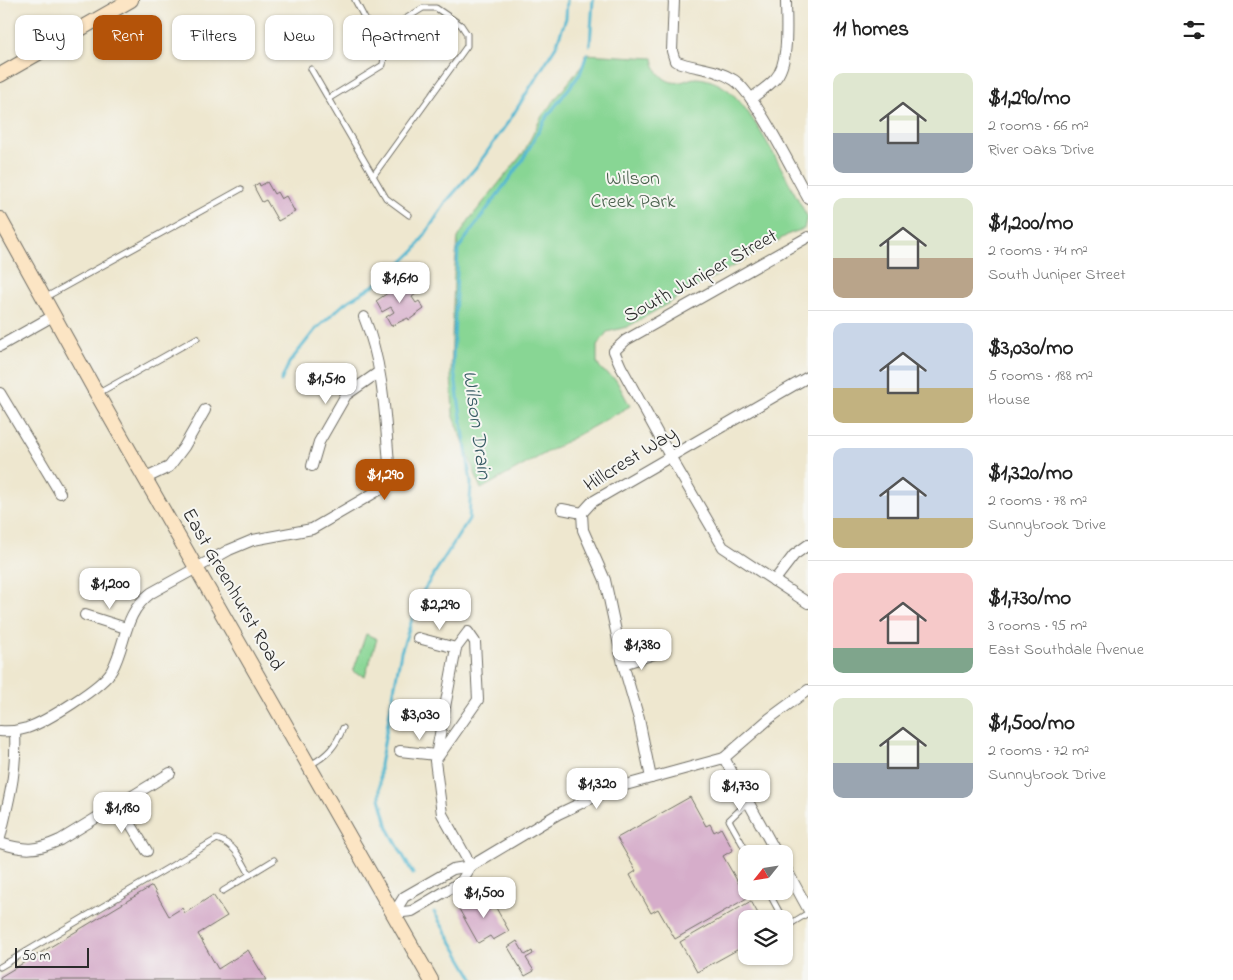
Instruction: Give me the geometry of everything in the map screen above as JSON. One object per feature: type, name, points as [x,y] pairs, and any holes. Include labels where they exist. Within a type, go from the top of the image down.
[{"type":"main road","points":[[0,75],[131,0]]},
{"type":"main road","name":"East Greenhurst Road","points":[[0,219],[43,299],[431,980]]},
{"type":"street","points":[[674,0],[672,50],[675,61],[713,70],[735,81],[751,98],[808,198]]},
{"type":"street","points":[[751,98],[775,79],[782,70],[785,57],[786,0]]},
{"type":"street","name":"South Juniper Street","points":[[670,456],[614,351],[626,340],[808,237]]},
{"type":"street","points":[[0,346],[53,316]]},
{"type":"street","points":[[0,731],[14,732],[41,721],[94,689],[110,673],[121,651],[132,612],[140,601],[197,568],[253,540],[312,529],[379,490],[390,476],[377,356],[364,316]]},
{"type":"street","points":[[312,466],[319,442],[346,395],[379,372]]},
{"type":"street","name":"Hillcrest Way","points":[[652,778],[639,719],[623,664],[605,580],[583,530],[582,514],[592,502],[808,377]]},
{"type":"street","points":[[0,393],[60,493]]},
{"type":"street","points":[[146,478],[169,467],[205,410]]},
{"type":"street","points":[[670,456],[723,547],[808,604]]},
{"type":"street","points":[[562,509],[582,514]]},
{"type":"street","points":[[774,581],[794,555],[808,546]]},
{"type":"street","points":[[86,615],[126,628]]},
{"type":"street","points":[[436,758],[478,700],[476,642],[468,632],[456,648],[436,758],[442,814],[471,866]]},
{"type":"street","points":[[418,638],[456,648]]},
{"type":"street","points":[[623,664],[654,654]]},
{"type":"street","points":[[394,913],[404,897],[453,869],[471,866],[558,814],[611,789],[724,758],[770,718],[807,692]]},
{"type":"street","points":[[0,838],[14,778],[16,761],[14,732]]},
{"type":"street","points":[[400,751],[436,758]]},
{"type":"street","points":[[724,758],[772,845]]},
{"type":"street","points":[[0,843],[20,850],[40,849],[60,840],[170,773]]},
{"type":"street","points":[[119,805],[147,851]]},
{"type":"street","points":[[394,913],[412,911],[461,882],[471,866]]},
{"type":"street","points":[[793,881],[808,908]]},
{"type":"lane","points":[[355,0],[364,15]]},
{"type":"lane","points":[[412,15],[423,8],[436,8],[447,15]]},
{"type":"lane","points":[[458,22],[467,34],[467,46],[458,58]]},
{"type":"lane","points":[[328,99],[383,65],[384,60]]},
{"type":"lane","points":[[373,176],[457,60]]},
{"type":"lane","points":[[311,69],[386,198],[409,215]]},
{"type":"lane","points":[[43,299],[241,189]]},
{"type":"lane","points":[[97,394],[197,338]]},
{"type":"lane","points":[[310,765],[323,758],[337,743],[343,728]]},
{"type":"lane","points":[[743,845],[729,820],[749,802]]},
{"type":"lane","points":[[0,967],[217,839],[227,842],[236,850],[250,875]]},
{"type":"lane","points":[[223,891],[274,860]]},
{"type":"lane","points":[[793,919],[808,913]]},
{"type":"green space","name":"Wilson Creek Park","points":[[585,54],[653,58],[656,68],[666,80],[681,82],[692,78],[700,78],[712,81],[728,90],[749,114],[781,167],[807,216],[804,229],[791,233],[627,327],[607,332],[597,346],[597,363],[602,370],[616,380],[630,406],[481,489],[453,414],[451,374],[454,274],[458,238],[469,220],[524,152],[542,116],[584,63]]},
{"type":"green space","points":[[366,634],[377,639],[365,676],[353,672]]},
{"type":"building","points":[[267,182],[274,194],[277,192],[281,199],[286,196],[295,212],[278,221],[266,200],[262,202],[254,186],[259,183],[260,186]]},
{"type":"building","points":[[410,283],[416,294],[412,297],[416,303],[419,301],[424,309],[409,320],[408,318],[391,326],[386,317],[394,312],[391,307],[382,312],[376,301],[392,290]]},
{"type":"building","points":[[690,797],[706,826],[710,824],[714,832],[721,828],[733,850],[723,856],[738,882],[738,900],[743,900],[675,939],[658,909],[651,913],[630,875],[636,871],[617,838]]},
{"type":"building","points":[[152,886],[169,916],[182,908],[185,913],[213,895],[227,916],[198,934],[218,969],[248,950],[266,980],[0,980],[0,977]]},
{"type":"building","points":[[483,895],[487,901],[491,899],[509,931],[493,940],[490,936],[478,943],[459,909]]},
{"type":"building","points":[[751,901],[756,910],[738,910],[738,949],[697,972],[680,942]]},
{"type":"building","points":[[517,941],[525,955],[532,951],[533,954],[526,958],[534,971],[525,976],[508,947]]},
{"type":"waterway","points":[[281,381],[289,363],[315,330],[345,303],[387,277],[415,250],[446,202],[477,166],[511,118],[556,46],[566,18],[567,0]]},
{"type":"waterway","name":"Wilson Drain","points":[[590,45],[593,0]]},
{"type":"waterway","name":"Wilson Drain","points":[[413,874],[388,828],[380,798],[380,765],[401,652],[420,596],[469,519],[471,483],[453,363],[458,249],[522,161],[546,118],[580,74],[587,54]]},
{"type":"waterway","name":"Wilson Drain","points":[[434,912],[474,980]]}]
